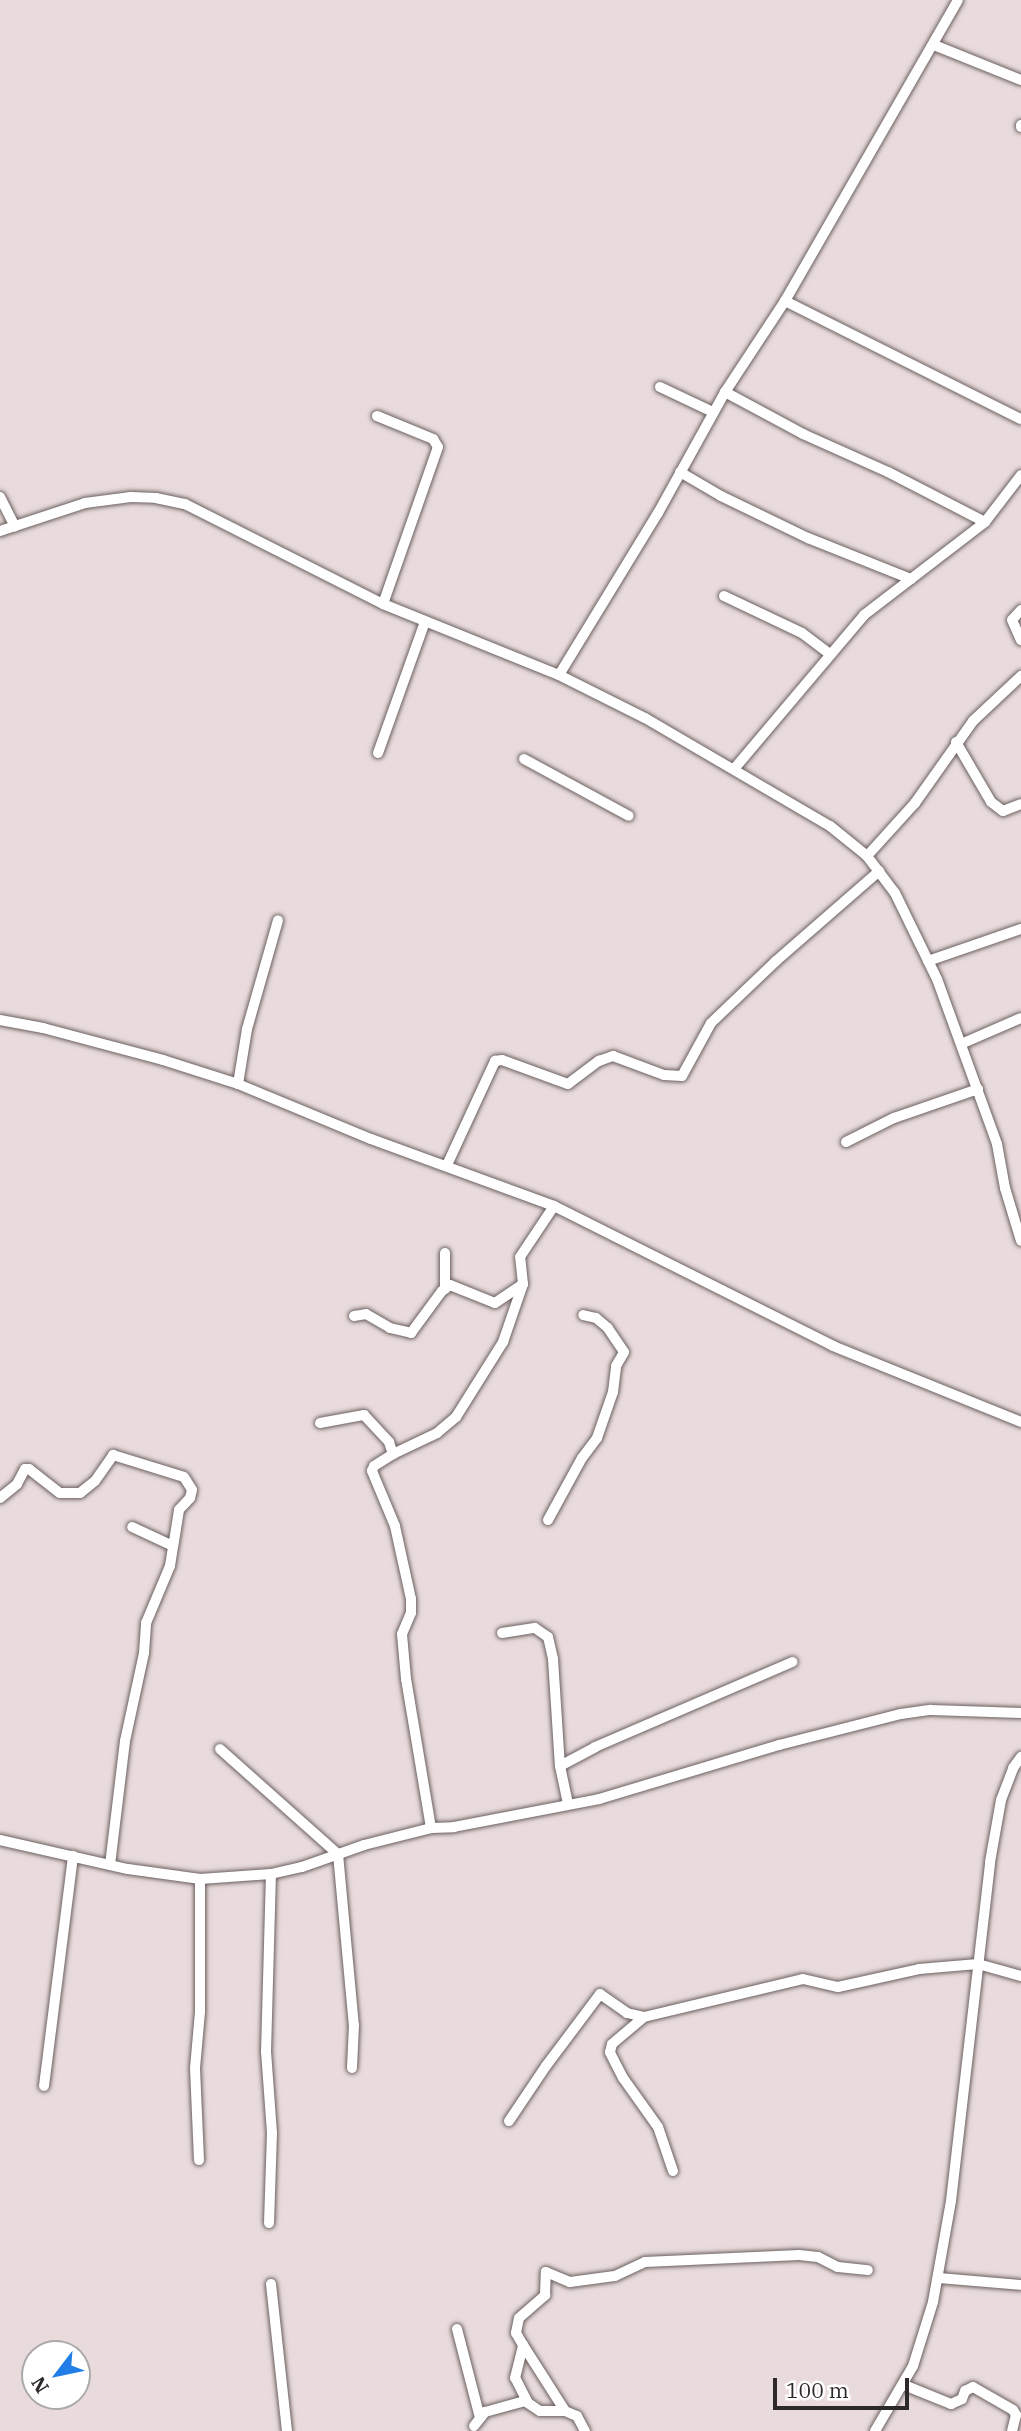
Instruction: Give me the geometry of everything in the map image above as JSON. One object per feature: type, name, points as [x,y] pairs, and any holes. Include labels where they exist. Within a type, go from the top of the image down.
[{"type":"street","points":[[559,675],[725,392],[785,301],[958,0]]},
{"type":"street","points":[[934,44],[1021,80]]},
{"type":"street","points":[[785,301],[1021,419]]},
{"type":"street","points":[[660,387],[713,412]]},
{"type":"street","points":[[725,392],[803,434],[888,472],[985,522]]},
{"type":"street","points":[[377,416],[433,439],[438,447],[383,604]]},
{"type":"street","points":[[680,472],[721,496],[808,538],[911,579]]},
{"type":"street","points":[[734,769],[829,653],[864,615],[985,522],[1021,475]]},
{"type":"street","points":[[0,497],[15,526]]},
{"type":"street","points":[[0,531],[85,503],[156,498],[185,504],[383,604],[559,675],[734,769],[830,826],[867,856],[895,893],[928,961],[978,1089],[996,1144],[1021,1241]]},
{"type":"street","points":[[724,596],[802,633],[829,653]]},
{"type":"street","points":[[1021,610],[1012,620],[1021,640]]},
{"type":"street","points":[[378,753],[425,622]]},
{"type":"street","points":[[867,856],[915,803],[956,742],[992,701],[1021,676]]},
{"type":"street","points":[[956,742],[990,802],[1003,811],[1021,804]]},
{"type":"street","points":[[524,759],[629,817]]},
{"type":"street","points":[[447,1165],[495,1061],[502,1060],[568,1084],[599,1061],[613,1056],[664,1075],[682,1076],[712,1023],[776,961],[879,872]]},
{"type":"street","points":[[238,1084],[247,1029],[278,920]]},
{"type":"street","points":[[928,961],[1021,929]]},
{"type":"street","points":[[961,1044],[1021,1018]]},
{"type":"street","points":[[0,1020],[163,1060],[238,1084],[371,1139],[554,1206],[833,1346],[1021,1422]]},
{"type":"street","points":[[846,1142],[894,1118],[978,1089]]},
{"type":"street","points":[[431,1828],[406,1679],[402,1634],[411,1613],[411,1599],[397,1533],[372,1471],[374,1465],[438,1433],[456,1417],[503,1342],[523,1284],[520,1257],[554,1206]]},
{"type":"street","points":[[445,1253],[445,1289]]},
{"type":"street","points":[[495,1303],[523,1284]]},
{"type":"street","points":[[354,1316],[366,1314],[390,1328],[411,1333],[450,1285],[460,1287],[486,1302],[495,1303],[513,1318]]},
{"type":"street","points":[[548,1520],[582,1458],[597,1438],[613,1392],[616,1366],[624,1352],[608,1328],[596,1318],[583,1315]]},
{"type":"street","points":[[320,1423],[364,1415],[374,1424],[393,1454]]},
{"type":"street","points":[[0,1498],[17,1484],[25,1469],[29,1469],[60,1493],[80,1493],[95,1481],[113,1455],[184,1477],[192,1490],[174,1524],[170,1566],[146,1623],[144,1653],[125,1741],[120,1805],[114,1824],[110,1865]]},
{"type":"street","points":[[132,1527],[173,1546]]},
{"type":"street","points":[[502,1633],[535,1628],[548,1637],[553,1659],[560,1766],[568,1803]]},
{"type":"street","points":[[560,1766],[594,1747],[792,1662]]},
{"type":"street","points":[[0,1842],[110,1865],[200,1879],[271,1874],[431,1828],[454,1827],[622,1793],[779,1745],[901,1714],[931,1710],[1021,1713]]},
{"type":"street","points":[[220,1749],[338,1854],[354,2025],[352,2068]]},
{"type":"street","points":[[875,2431],[904,2385],[927,2329],[951,2201],[990,1862],[1001,1800],[1013,1768],[1021,1757]]},
{"type":"street","points":[[44,2086],[74,1856]]},
{"type":"street","points":[[269,2222],[272,2133],[266,2052],[271,1874]]},
{"type":"street","points":[[200,1879],[200,2012],[195,2068],[200,2160]]},
{"type":"street","points":[[673,2171],[659,2127],[624,2078],[610,2052],[612,2044],[644,2017],[803,1979],[838,1987],[919,1969],[978,1964],[1021,1976]]},
{"type":"street","points":[[509,2121],[545,2066],[600,1994],[628,2013],[644,2017]]},
{"type":"street","points":[[565,2411],[516,2333],[519,2318],[545,2295],[546,2272],[570,2282],[615,2276],[645,2262],[800,2255],[818,2257],[838,2267],[868,2270]]},
{"type":"street","points":[[938,2278],[1021,2285]]},
{"type":"street","points":[[271,2284],[288,2431]]},
{"type":"street","points":[[457,2329],[477,2422],[485,2412],[525,2401],[540,2411],[565,2411],[577,2416],[585,2431]]},
{"type":"street","points":[[523,2345],[515,2378],[528,2403]]},
{"type":"street","points":[[904,2385],[951,2404],[972,2387],[1013,2410],[1016,2415],[1012,2431]]}]
